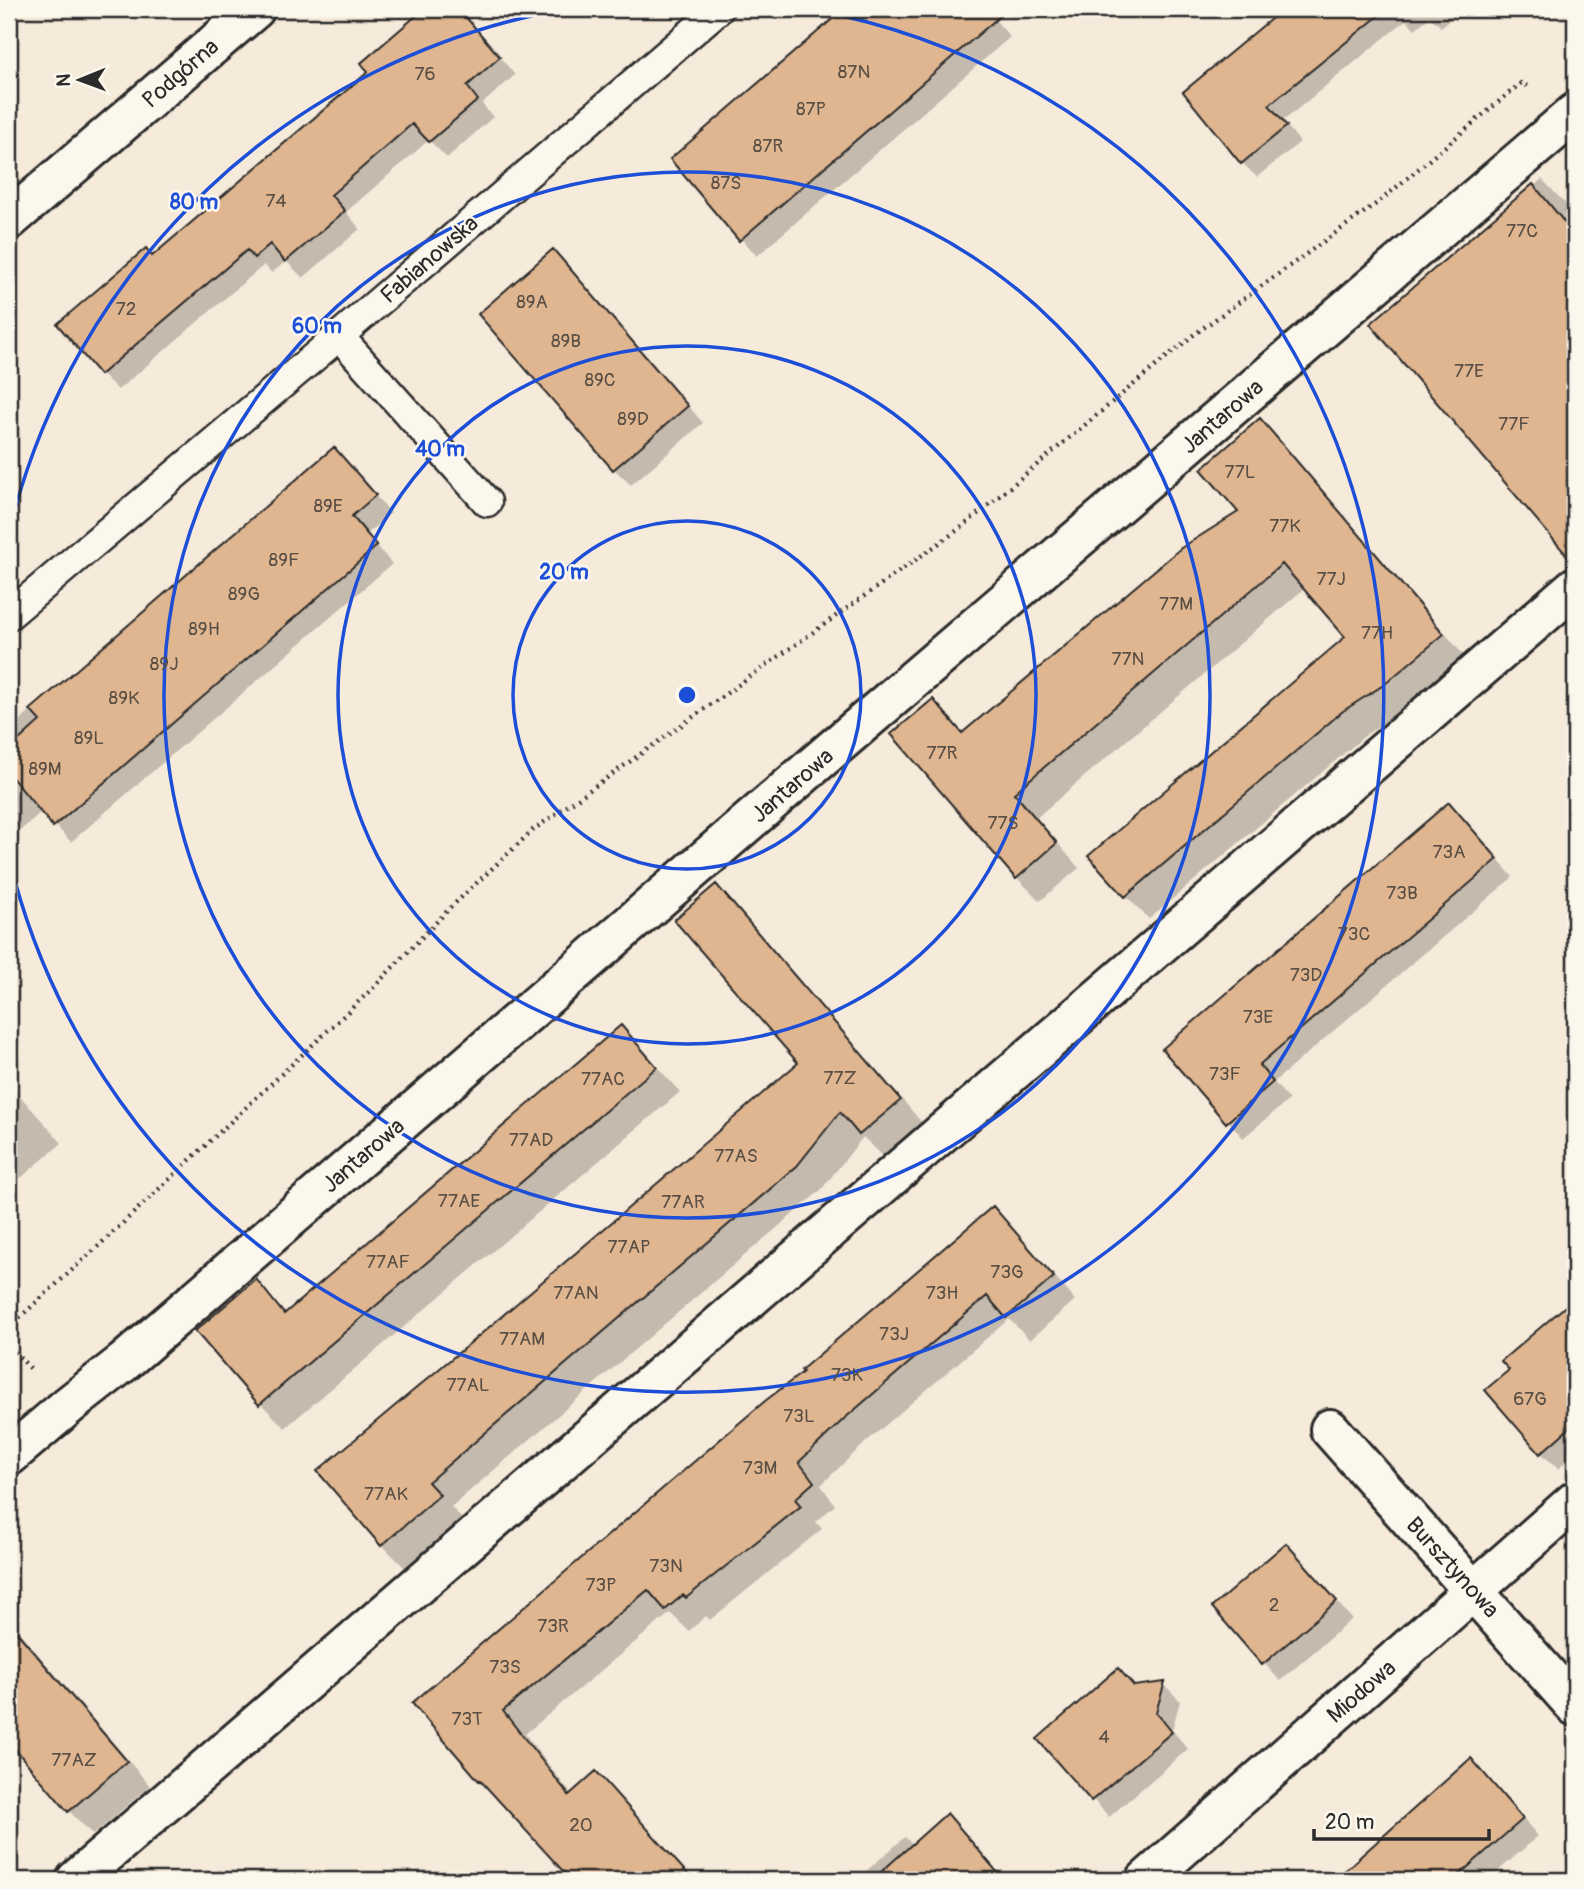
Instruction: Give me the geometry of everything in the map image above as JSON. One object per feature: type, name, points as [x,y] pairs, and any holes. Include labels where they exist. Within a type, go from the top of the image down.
[{"type":"street","name":"Podgórna","points":[[9,220],[255,9]]},
{"type":"street","name":"Jantarowa","points":[[9,1456],[124,1362],[1575,113]]},
{"type":"street","points":[[76,1880],[1575,587]]},
{"type":"street","name":"Bursztynowa","points":[[1330,1429],[1575,1706]]},
{"type":"street","name":"Miodowa","points":[[1146,1880],[1575,1501]]},
{"type":"lane","name":"Fabianowska","points":[[9,615],[719,9]]},
{"type":"lane","points":[[339,336],[486,502]]},
{"type":"path","points":[[9,1327],[371,990],[450,908],[533,830],[962,527],[1192,336],[1380,201],[1521,83],[1532,89]]},
{"type":"building","points":[[424,9],[459,9],[500,57],[467,86],[478,100],[429,142],[412,124],[331,195],[345,211],[285,262],[270,244],[254,258],[247,250],[100,375],[57,324],[146,248],[152,256],[368,72],[361,63]]},
{"type":"building","points":[[844,9],[1008,9],[739,241],[670,159]]},
{"type":"building","points":[[1283,9],[1387,9],[1269,105],[1287,126],[1241,164],[1183,92]]},
{"type":"building","points":[[1533,184],[1575,235],[1575,565],[1370,324]]},
{"type":"building","points":[[553,249],[688,406],[613,470],[478,314]]},
{"type":"building","points":[[1260,418],[1444,634],[1385,684],[1343,711],[1125,897],[1088,856],[1345,637],[1282,564],[1014,793],[1057,843],[1016,879],[891,734],[933,699],[962,733],[1181,548],[1238,512],[1201,469]]},
{"type":"building","points":[[334,447],[376,495],[352,516],[377,546],[53,827],[9,774],[9,749],[40,721],[30,710]]},
{"type":"building","points":[[1449,802],[1498,859],[1259,1065],[1273,1082],[1226,1123],[1162,1049]]},
{"type":"building","points":[[716,884],[901,1100],[859,1135],[840,1112],[797,1166],[428,1482],[440,1495],[381,1546],[317,1471],[798,1063],[674,920]]},
{"type":"building","points":[[621,1025],[657,1067],[259,1405],[195,1331],[256,1279],[284,1314]]},
{"type":"building","points":[[993,1206],[1054,1277],[1006,1318],[987,1296],[844,1419],[799,1462],[814,1482],[795,1499],[801,1506],[686,1598],[683,1595],[665,1610],[648,1590],[503,1711],[569,1795],[596,1771],[693,1880],[571,1880],[479,1781],[412,1703],[765,1401],[803,1372],[801,1370]]},
{"type":"building","points":[[1575,1298],[1575,1423],[1540,1454],[1485,1390],[1509,1370],[1501,1361]]},
{"type":"building","points":[[1286,1543],[1337,1601],[1262,1665],[1212,1607]]},
{"type":"building","points":[[9,1623],[127,1761],[68,1812],[9,1742]]},
{"type":"building","points":[[1118,1668],[1134,1686],[1165,1682],[1156,1712],[1172,1732],[1091,1801],[1037,1739]]},
{"type":"building","points":[[1471,1758],[1523,1819],[1453,1880],[1334,1880]]},
{"type":"building","points":[[947,1813],[1004,1880],[872,1880]]}]
